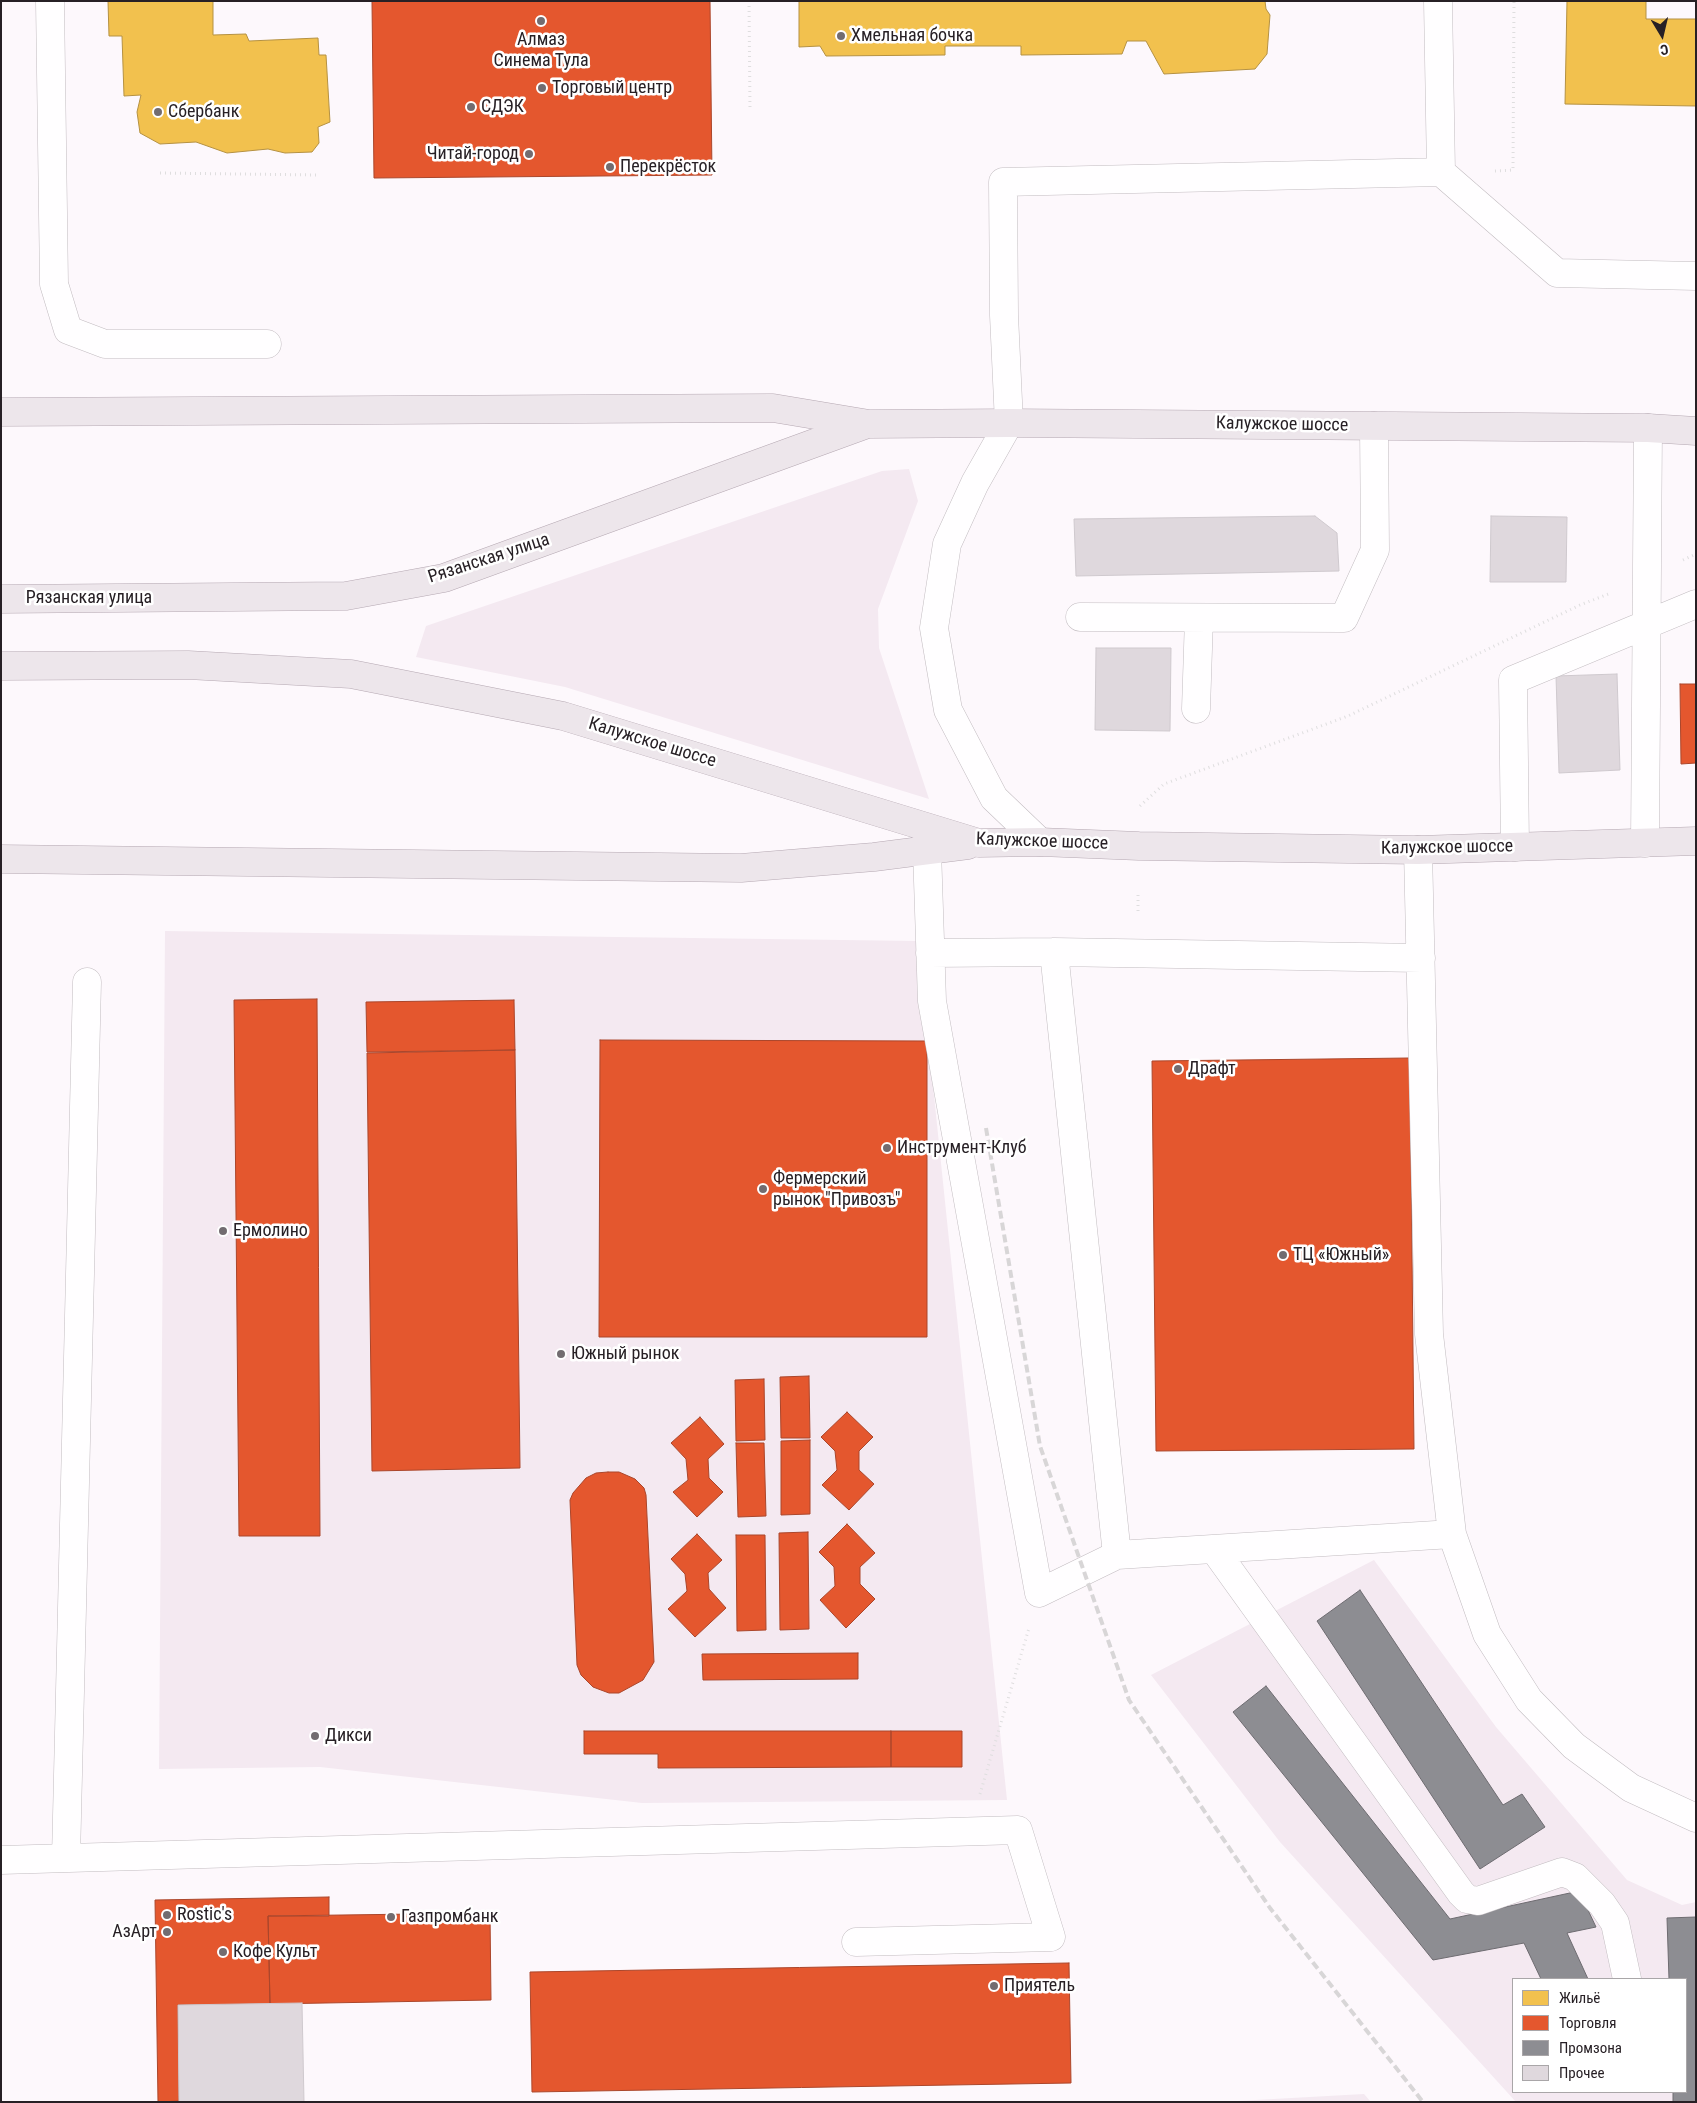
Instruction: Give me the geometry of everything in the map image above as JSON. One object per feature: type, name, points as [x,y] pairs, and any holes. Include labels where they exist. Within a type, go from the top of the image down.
[{"type":"main road","points":[[1,412],[773,408],[869,424]]},
{"type":"main road","name":"Калужское шоссе","points":[[869,424],[1009,423],[1648,428],[1696,431]]},
{"type":"main road","name":"Рязанская улица","points":[[1,599],[346,596],[444,578],[869,424]]},
{"type":"main road","name":"Калужское шоссе","points":[[1,666],[188,665],[351,674],[563,716],[979,843],[1040,842],[1139,846],[1418,850],[1696,841]]},
{"type":"main road","points":[[1,859],[741,868],[874,857],[979,843]]},
{"type":"street","points":[[50,1],[54,284],[68,330],[105,344],[267,344]]},
{"type":"street","points":[[1438,1],[1442,172]]},
{"type":"street","points":[[1040,842],[994,798],[948,710],[934,628],[947,544],[975,483],[1009,423],[1004,315],[1004,182],[1442,172],[1557,273],[1696,276]]},
{"type":"street","points":[[1080,617],[1344,618],[1375,550],[1374,426]]},
{"type":"street","points":[[1645,843],[1645,626],[1648,428]]},
{"type":"street","points":[[1514,847],[1513,680],[1696,604]]},
{"type":"street","points":[[1196,709],[1199,618]]},
{"type":"street","points":[[927,850],[932,1001],[1039,1593],[1117,1555],[1452,1534]]},
{"type":"street","points":[[1418,850],[1429,1334],[1452,1534],[1487,1634],[1529,1700],[1574,1746],[1631,1788],[1696,1818]]},
{"type":"street","points":[[930,953],[1054,952],[1420,958]]},
{"type":"street","points":[[1054,952],[1117,1555]]},
{"type":"street","points":[[66,1858],[87,982]]},
{"type":"street","points":[[1214,1549],[1461,1893],[1467,1899],[1478,1901],[1562,1872],[1575,1877],[1602,1904],[1615,1923],[1627,1978]]},
{"type":"street","points":[[1,1860],[1018,1830],[1051,1938],[856,1942]]},
{"type":"path","points":[[749,1],[750,112]]},
{"type":"path","points":[[1442,172],[1513,170],[1514,1]]},
{"type":"path","points":[[160,173],[316,175]]},
{"type":"path","points":[[1140,806],[1164,784],[1348,716],[1580,605],[1646,578],[1696,554]]},
{"type":"path","points":[[1138,894],[1138,912]]},
{"type":"path","points":[[970,1832],[1039,1593]]},
{"type":"shaded area","points":[[909,469],[918,501],[878,609],[879,648],[929,799],[565,687],[416,657],[426,626],[882,471]]},
{"type":"shaded area","name":"Южный рынок","points":[[165,931],[918,941],[1007,1800],[642,1803],[320,1767],[159,1769]]},
{"type":"shaded area","points":[[1374,1560],[1496,1727],[1627,1880],[1682,1905],[1696,1902],[1696,2102],[1516,2102],[1280,1842],[1151,1675]]},
{"type":"shaded area","points":[[1364,2094],[1371,2102],[1219,2102]]},
{"type":"building: Жильё","points":[[108,1],[213,1],[213,35],[246,34],[249,41],[318,38],[319,55],[326,55],[330,122],[318,127],[319,143],[312,152],[285,153],[268,149],[227,153],[196,142],[160,144],[140,133],[137,112],[141,95],[124,96],[122,36],[109,36]]},
{"type":"building: Жильё","points":[[799,1],[1265,1],[1266,9],[1270,15],[1267,54],[1255,69],[1164,74],[1146,41],[1127,41],[1122,54],[1021,55],[1021,46],[945,46],[945,55],[826,56],[820,46],[799,47]]},
{"type":"building: Жильё","points":[[1567,1],[1646,1],[1646,19],[1696,19],[1696,106],[1565,104]]},
{"type":"building: Торговля","name":"Торговый центр","points":[[372,1],[710,1],[712,175],[374,178]]},
{"type":"building: Торговля","points":[[1680,684],[1696,684],[1696,763],[1681,764]]},
{"type":"building: Торговля","points":[[317,999],[320,1536],[239,1536],[234,1000]]},
{"type":"building: Торговля","points":[[514,1000],[515,1050],[367,1052],[366,1002]]},
{"type":"building: Торговля","name":"Фермерский рынок \"Привозъ\"","points":[[600,1040],[927,1041],[927,1337],[599,1337]]},
{"type":"building: Торговля","points":[[515,1050],[520,1468],[372,1471],[367,1053]]},
{"type":"building: Торговля","name":"ТЦ «Южный»","points":[[1410,1058],[1414,1449],[1156,1451],[1152,1061]]},
{"type":"building: Торговля","points":[[809,1376],[810,1438],[781,1438],[780,1377]]},
{"type":"building: Торговля","points":[[764,1379],[765,1440],[736,1441],[735,1380]]},
{"type":"building: Торговля","points":[[847,1412],[873,1437],[859,1451],[859,1470],[874,1484],[849,1510],[822,1485],[837,1470],[835,1451],[821,1437]]},
{"type":"building: Торговля","points":[[700,1417],[724,1444],[708,1459],[709,1478],[723,1492],[697,1517],[673,1492],[688,1480],[686,1459],[671,1443]]},
{"type":"building: Торговля","points":[[810,1440],[810,1514],[781,1515],[781,1441]]},
{"type":"building: Торговля","points":[[736,1443],[764,1443],[766,1516],[738,1517]]},
{"type":"building: Торговля","points":[[619,1472],[635,1479],[644,1488],[646,1495],[654,1662],[643,1680],[619,1693],[609,1693],[593,1687],[581,1675],[577,1665],[570,1500],[573,1493],[586,1478],[596,1473]]},
{"type":"building: Торговля","points":[[847,1524],[875,1553],[860,1567],[860,1584],[875,1599],[846,1628],[820,1600],[835,1586],[834,1567],[819,1552]]},
{"type":"building: Торговля","points":[[808,1532],[809,1629],[780,1630],[779,1533]]},
{"type":"building: Торговля","points":[[697,1534],[722,1560],[708,1573],[709,1589],[726,1608],[695,1637],[668,1609],[687,1591],[685,1574],[671,1559]]},
{"type":"building: Торговля","points":[[736,1535],[765,1535],[766,1630],[737,1631]]},
{"type":"building: Торговля","points":[[858,1653],[858,1679],[703,1680],[702,1654]]},
{"type":"building: Торговля","points":[[584,1731],[891,1731],[891,1767],[658,1768],[658,1754],[584,1754]]},
{"type":"building: Торговля","points":[[891,1731],[962,1731],[962,1767],[891,1767]]},
{"type":"building: Торговля","points":[[329,1897],[329,1916],[268,1916],[270,2004],[178,2005],[179,2101],[158,2102],[155,1900]]},
{"type":"building: Торговля","points":[[490,1913],[491,2000],[270,2004],[268,1916]]},
{"type":"building: Торговля","points":[[1069,1963],[1071,2083],[532,2092],[530,1972]]},
{"type":"building: Промзона","points":[[1360,1590],[1503,1805],[1522,1794],[1545,1827],[1480,1869],[1317,1621]]},
{"type":"building: Промзона","points":[[1266,1686],[1450,1919],[1579,1891],[1596,1927],[1567,1933],[1588,1978],[1541,1978],[1524,1943],[1433,1960],[1233,1712]]},
{"type":"building: Промзона","points":[[1696,1917],[1696,2102],[1673,2102],[1673,2093],[1687,2093],[1687,1978],[1669,1978],[1667,1918]]},
{"type":"building: Прочее","points":[[1315,516],[1337,533],[1339,571],[1076,576],[1074,519]]},
{"type":"building: Прочее","points":[[1491,516],[1567,517],[1566,582],[1490,582]]},
{"type":"building: Прочее","points":[[1096,648],[1171,648],[1170,731],[1095,730]]},
{"type":"building: Прочее","points":[[1617,674],[1620,770],[1559,773],[1556,676]]},
{"type":"building: Прочее","points":[[302,2003],[304,2102],[179,2102],[178,2005]]},
{"type":"railway","points":[[986,1128],[1040,1446],[1129,1700],[1270,1908],[1423,2102]]},
{"type":"place","name":"Алмаз Синема Тула","points":[[541,21]]},
{"type":"place","name":"Хмельная бочка","points":[[841,36]]},
{"type":"place","name":"Торговый центр","points":[[542,88]]},
{"type":"place","name":"СДЭК","points":[[471,107]]},
{"type":"place","name":"Сбербанк","points":[[158,112]]},
{"type":"place","name":"Читай-город","points":[[529,154]]},
{"type":"place","name":"Перекрёсток","points":[[610,167]]},
{"type":"place","name":"Драфт","points":[[1178,1069]]},
{"type":"place","name":"Инструмент-Клуб","points":[[887,1148]]},
{"type":"place","name":"Фермерский рынок \"Привозъ\"","points":[[763,1189]]},
{"type":"place","name":"Ермолино","points":[[223,1231]]},
{"type":"place","name":"ТЦ «Южный»","points":[[1283,1255]]},
{"type":"place","name":"Южный рынок","points":[[561,1354]]},
{"type":"place","name":"Дикси","points":[[315,1736]]},
{"type":"place","name":"Rostic's","points":[[167,1915]]},
{"type":"place","name":"Газпромбанк","points":[[391,1917]]},
{"type":"place","name":"АзАрт","points":[[167,1932]]},
{"type":"place","name":"Кофе Культ","points":[[223,1952]]},
{"type":"place","name":"Приятель","points":[[994,1986]]}]
